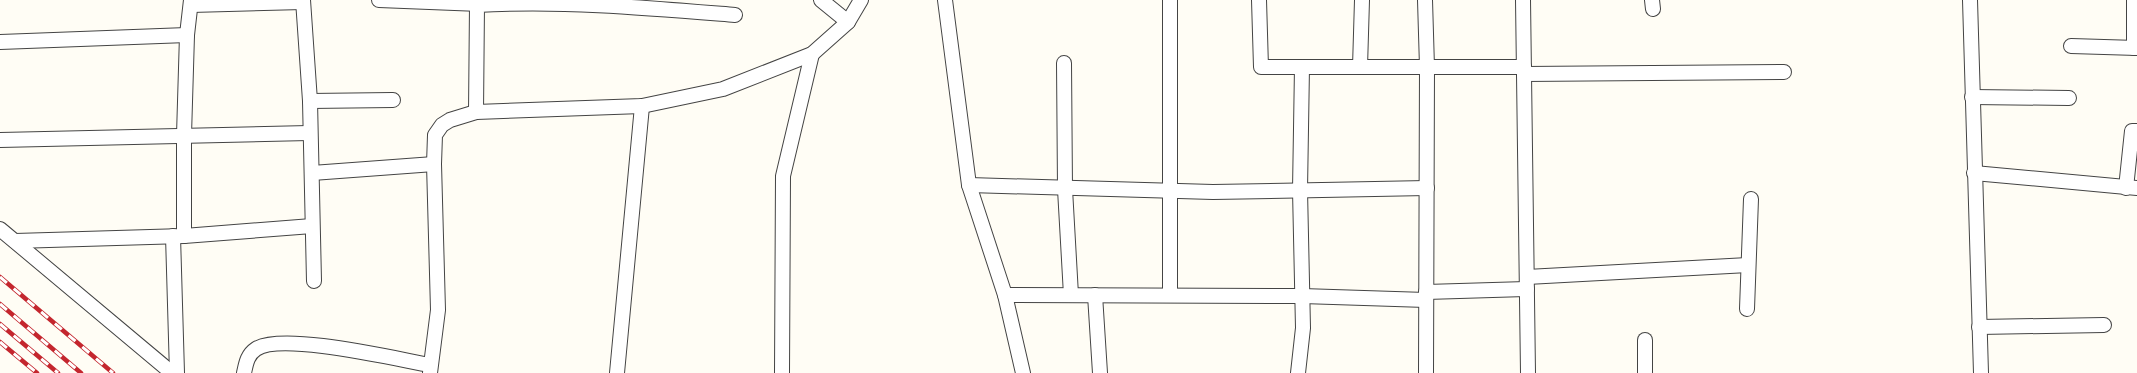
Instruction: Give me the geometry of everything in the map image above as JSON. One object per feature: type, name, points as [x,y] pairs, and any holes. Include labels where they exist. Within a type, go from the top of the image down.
[{"type":"street","points":[[379,0],[480,4],[521,1],[636,7],[735,15]]},
{"type":"street","points":[[821,0],[848,22]]},
{"type":"street","points":[[244,373],[249,355],[256,349],[282,343],[308,344],[430,369],[438,310],[434,164],[436,135],[442,125],[450,120],[476,112],[642,106],[723,89],[812,54],[848,22],[861,0]]},
{"type":"street","points":[[945,0],[969,185],[1005,295],[1023,373]]},
{"type":"street","points":[[1170,0],[1170,296]]},
{"type":"street","points":[[1259,0],[1260,67],[1427,67],[1524,70],[1784,72]]},
{"type":"street","points":[[1360,67],[1362,0]]},
{"type":"street","points":[[1425,0],[1427,67],[1426,373]]},
{"type":"street","points":[[1523,0],[1528,373]]},
{"type":"street","points":[[1970,0],[1981,373]]},
{"type":"street","points":[[2071,46],[2136,48],[2134,0]]},
{"type":"street","points":[[177,373],[178,236],[184,135],[187,35],[191,2],[303,1],[310,101],[309,133],[312,173],[314,281]]},
{"type":"street","points":[[476,112],[477,5],[480,4]]},
{"type":"street","points":[[0,42],[187,35]]},
{"type":"street","points":[[782,373],[783,176],[812,54]]},
{"type":"street","points":[[1064,63],[1065,189],[1071,295]]},
{"type":"street","points":[[1298,373],[1302,328],[1300,190],[1302,67]]},
{"type":"street","points":[[1972,97],[2070,98]]},
{"type":"street","points":[[310,101],[393,100]]},
{"type":"street","points":[[617,373],[642,106]]},
{"type":"street","points":[[1974,173],[2132,188],[2132,131],[2137,131]]},
{"type":"street","points":[[0,140],[309,133]]},
{"type":"street","points":[[312,173],[434,164]]},
{"type":"street","points":[[969,185],[1170,191],[1426,188]]},
{"type":"street","points":[[1748,309],[1748,265],[1751,200]]},
{"type":"street","points":[[15,241],[178,236],[312,226]]},
{"type":"street","points":[[0,229],[172,373]]},
{"type":"street","points":[[1005,295],[1426,296],[1527,282],[1748,265]]},
{"type":"street","points":[[1095,295],[1100,373]]},
{"type":"street","points":[[1979,327],[2104,325]]},
{"type":"street","points":[[1645,340],[1645,373]]},
{"type":"railway","points":[[0,277],[113,373]]},
{"type":"railway","points":[[0,304],[81,373]]},
{"type":"railway","points":[[0,324],[58,373]]},
{"type":"railway","points":[[0,342],[37,373]]}]
